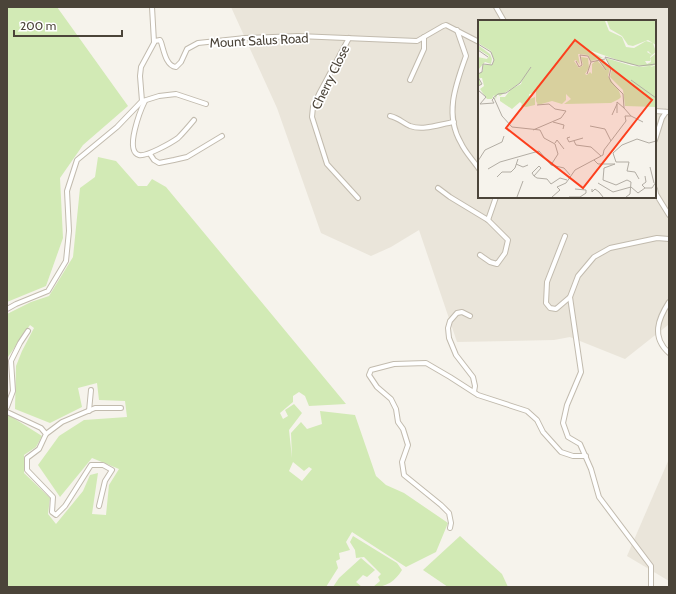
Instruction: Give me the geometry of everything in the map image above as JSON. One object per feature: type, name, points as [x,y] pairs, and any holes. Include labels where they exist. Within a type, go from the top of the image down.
[{"type":"street","points":[[152,7],[154,42],[141,67],[140,76],[143,101],[138,116],[133,142],[136,154],[140,156],[150,154],[176,139],[194,120]]},
{"type":"street","points":[[496,7],[503,20]]},
{"type":"street","name":"Mount Salus Road","points":[[154,42],[157,40],[162,42],[167,60],[173,67],[176,67],[181,62],[187,49],[198,43],[245,38],[298,36],[417,41],[446,25],[478,41]]},
{"type":"street","points":[[456,29],[466,56],[455,87],[452,102],[454,122],[461,144],[478,168]]},
{"type":"street","points":[[410,80],[424,49],[424,37]]},
{"type":"street","name":"Cherry Close","points":[[349,38],[319,94],[313,107],[312,117],[327,164],[358,198]]},
{"type":"street","points":[[7,310],[16,304],[48,291],[66,261],[69,231],[67,191],[77,160],[117,127],[143,101],[159,96],[176,94],[206,104]]},
{"type":"street","points":[[656,111],[667,112]]},
{"type":"street","points":[[656,137],[662,118],[667,112]]},
{"type":"street","points":[[390,116],[398,118],[409,126],[418,127],[427,127],[454,122]]},
{"type":"street","points":[[150,154],[154,160],[159,163],[187,157],[222,136]]},
{"type":"street","points":[[438,188],[450,198],[488,220],[508,240],[505,253],[497,264],[490,262],[480,255]]},
{"type":"street","points":[[656,194],[669,215]]},
{"type":"street","points":[[488,220],[496,198]]},
{"type":"street","points":[[564,236],[547,282],[546,303],[550,308],[556,309],[570,297]]},
{"type":"street","points":[[651,587],[651,566],[599,497],[592,469],[586,456],[580,444],[568,437],[563,423],[567,405],[580,372],[570,297],[578,276],[594,257],[610,248],[657,238],[669,239]]},
{"type":"street","points":[[669,302],[661,315],[657,328],[658,338],[663,348],[669,353]]},
{"type":"street","points":[[470,316],[462,312],[457,313],[450,321],[448,328],[449,338],[456,355],[473,377],[476,386],[474,392]]},
{"type":"street","points":[[7,408],[13,391],[11,361],[28,331]]},
{"type":"street","points":[[450,528],[451,523],[449,513],[404,475],[402,462],[408,445],[403,429],[398,422],[396,409],[391,399],[377,387],[369,375],[371,370],[394,364],[426,363],[478,395],[527,411],[533,415],[543,432],[561,452],[573,456],[586,456]]},
{"type":"street","points":[[89,411],[91,390]]},
{"type":"street","points":[[99,506],[105,481],[112,470],[103,465],[91,465],[65,506],[56,515],[52,512],[53,497],[27,470],[27,458],[39,449],[46,434],[62,422],[95,408],[121,408]]},
{"type":"street","points":[[7,412],[41,428],[46,434]]},
{"type":"shaded area","points":[[231,7],[669,7],[669,327],[668,325],[625,359],[570,337],[554,340],[457,342],[419,230],[391,247],[371,256],[321,233],[277,108]]},
{"type":"shaded area","points":[[669,459],[669,581],[627,556]]},
{"type":"green space","points":[[7,7],[57,7],[128,106],[83,145],[60,178],[63,238],[46,286],[7,302]]},
{"type":"green space","points":[[98,157],[116,161],[138,186],[147,186],[152,179],[166,187],[346,404],[309,406],[305,396],[299,392],[293,396],[293,402],[280,413],[283,419],[288,416],[285,410],[294,404],[302,413],[289,430],[292,458],[291,433],[301,422],[307,429],[322,424],[320,411],[355,415],[376,476],[386,485],[404,493],[448,523],[436,552],[406,567],[352,532],[346,542],[350,550],[339,553],[340,559],[336,561],[338,568],[326,587],[7,587],[7,414],[42,436],[36,447],[24,455],[24,473],[50,498],[48,514],[56,524],[83,491],[90,475],[98,473],[92,514],[106,515],[109,485],[119,469],[92,458],[60,497],[38,465],[59,436],[84,420],[127,417],[125,401],[99,400],[97,383],[78,388],[82,407],[50,423],[15,409],[16,366],[34,328],[30,325],[8,357],[7,380],[7,314],[31,302],[49,296],[73,257],[80,188],[95,177]],"holes":[[[293,462],[304,471],[309,467],[312,469],[302,481],[289,471]]]},
{"type":"green space","points":[[353,536],[397,563],[402,570],[390,583],[373,587],[380,581],[378,577],[381,574],[364,557],[356,558],[355,550],[350,542]]},
{"type":"green space","points":[[460,536],[502,574],[508,587],[448,587],[423,570]]},
{"type":"green space","points":[[361,558],[375,570],[367,577],[363,575],[356,582],[362,587],[333,587],[339,578]]}]
